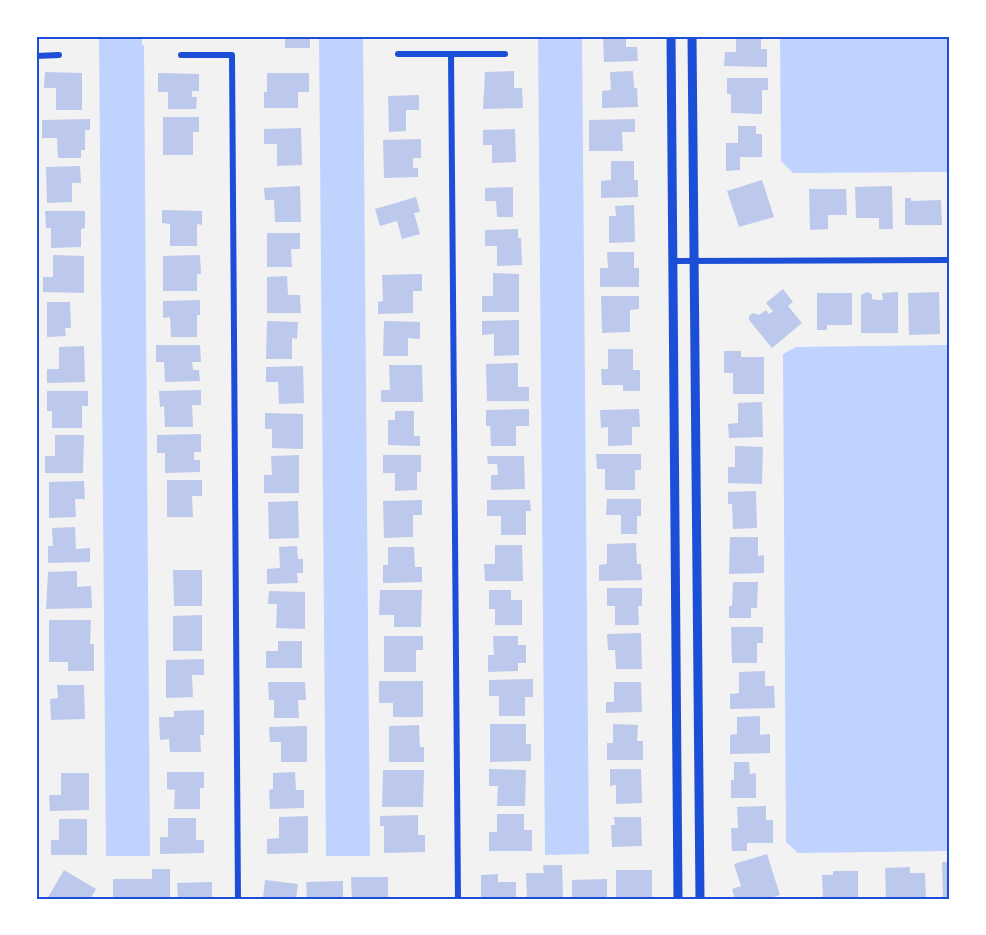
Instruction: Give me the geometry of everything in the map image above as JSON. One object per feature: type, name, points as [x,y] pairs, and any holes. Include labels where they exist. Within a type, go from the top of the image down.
[{"type":"street","points":[[671,36],[678,899]]},
{"type":"street","points":[[692,36],[700,899]]},
{"type":"street","points":[[398,54],[505,54]]},
{"type":"street","points":[[451,54],[458,899]]},
{"type":"street","points":[[36,56],[59,55]]},
{"type":"street","points":[[181,55],[232,55],[238,899]]},
{"type":"street","points":[[672,261],[950,260]]},
{"type":"water","points":[[99,36],[142,36],[142,45],[144,45],[150,856],[106,856]]},
{"type":"water","points":[[319,36],[363,36],[370,856],[326,856]]},
{"type":"water","points":[[538,36],[582,36],[589,854],[545,855]]},
{"type":"water","points":[[780,36],[950,36],[950,172],[793,173],[781,161]]},
{"type":"water","points":[[950,345],[950,851],[798,853],[786,842],[783,354],[796,347]]},
{"type":"building","points":[[285,36],[310,36],[310,48],[285,48]]},
{"type":"building","points":[[603,36],[626,36],[626,47],[637,47],[638,61],[604,62]]},
{"type":"building","points":[[736,36],[761,36],[761,49],[767,49],[767,67],[724,66],[725,52],[736,52]]},
{"type":"building","points":[[514,71],[514,88],[522,88],[523,108],[483,109],[485,72]]},
{"type":"building","points":[[633,71],[638,107],[602,108],[602,91],[611,90],[610,72]]},
{"type":"building","points":[[45,72],[82,73],[82,110],[56,110],[56,88],[44,88]]},
{"type":"building","points":[[158,73],[199,74],[199,91],[192,91],[192,97],[197,97],[196,109],[168,109],[168,92],[158,92]]},
{"type":"building","points":[[267,73],[309,73],[309,92],[298,92],[298,108],[264,108]]},
{"type":"building","points":[[727,78],[768,78],[768,90],[762,90],[762,114],[731,113],[731,94],[727,94]]},
{"type":"building","points":[[419,95],[419,110],[406,110],[406,131],[389,132],[388,96]]},
{"type":"building","points":[[163,117],[199,117],[199,132],[193,132],[193,155],[163,155]]},
{"type":"building","points":[[90,119],[90,130],[85,130],[85,150],[81,150],[81,158],[58,158],[57,138],[42,138],[42,120]]},
{"type":"building","points":[[635,119],[635,132],[622,132],[623,151],[589,151],[589,120]]},
{"type":"building","points":[[738,126],[756,126],[756,134],[762,134],[762,157],[740,157],[740,170],[726,171],[726,143],[738,143]]},
{"type":"building","points":[[301,128],[302,165],[277,166],[277,144],[264,144],[264,129]]},
{"type":"building","points":[[515,129],[516,162],[492,163],[492,145],[483,145],[483,130]]},
{"type":"building","points":[[421,139],[421,158],[413,158],[413,168],[418,168],[418,177],[384,178],[383,140]]},
{"type":"building","points":[[611,161],[634,161],[634,180],[638,180],[638,197],[601,198],[601,181],[611,180]]},
{"type":"building","points":[[80,166],[81,183],[72,183],[72,202],[47,203],[46,167]]},
{"type":"building","points":[[762,180],[774,217],[739,227],[727,191]]},
{"type":"building","points":[[300,186],[301,222],[275,222],[274,200],[265,200],[264,188]]},
{"type":"building","points":[[892,186],[893,229],[879,229],[879,218],[856,218],[855,187]]},
{"type":"building","points":[[513,187],[513,217],[497,217],[496,201],[485,201],[485,188]]},
{"type":"building","points":[[809,189],[846,189],[847,215],[828,215],[828,229],[810,230]]},
{"type":"building","points":[[416,197],[420,212],[414,213],[420,234],[402,239],[397,221],[380,226],[375,209]]},
{"type":"building","points":[[905,198],[911,198],[911,201],[941,200],[942,225],[905,225]]},
{"type":"building","points":[[634,205],[635,242],[609,243],[609,216],[616,216],[615,206]]},
{"type":"building","points":[[162,210],[202,211],[202,225],[197,224],[197,246],[170,246],[170,224],[162,223]]},
{"type":"building","points":[[45,211],[85,211],[85,228],[81,229],[81,247],[51,248],[51,228],[46,228]]},
{"type":"building","points":[[518,229],[518,238],[521,238],[522,265],[497,266],[497,246],[485,246],[485,230]]},
{"type":"building","points":[[267,233],[300,233],[300,249],[291,249],[292,267],[267,267]]},
{"type":"building","points":[[607,252],[634,252],[634,268],[639,268],[639,287],[600,287],[600,268],[608,268]]},
{"type":"building","points":[[53,255],[84,256],[84,293],[43,292],[43,277],[53,277]]},
{"type":"building","points":[[200,255],[201,274],[197,274],[197,291],[163,291],[163,256]]},
{"type":"building","points":[[493,273],[519,274],[519,312],[482,312],[482,296],[493,296]]},
{"type":"building","points":[[422,274],[422,291],[413,291],[413,313],[378,314],[378,302],[383,301],[382,275]]},
{"type":"building","points":[[287,276],[288,295],[300,295],[301,313],[267,313],[267,277]]},
{"type":"building","points":[[783,289],[793,302],[788,306],[802,323],[772,348],[749,320],[749,316],[753,313],[759,315],[766,310],[769,314],[773,311],[766,303]]},
{"type":"building","points":[[867,292],[872,294],[872,299],[883,300],[882,293],[898,292],[898,333],[861,333],[861,295]]},
{"type":"building","points":[[939,292],[940,334],[909,335],[908,293]]},
{"type":"building","points":[[817,293],[852,293],[852,325],[827,325],[827,330],[817,330]]},
{"type":"building","points":[[601,296],[639,296],[639,309],[630,310],[630,332],[602,333]]},
{"type":"building","points":[[200,300],[197,337],[171,337],[170,317],[163,318],[163,301]]},
{"type":"building","points":[[47,302],[70,302],[71,328],[65,328],[66,336],[47,337]]},
{"type":"building","points":[[519,320],[519,355],[494,356],[494,334],[482,335],[482,321]]},
{"type":"building","points":[[267,321],[298,322],[297,339],[292,338],[292,359],[266,359]]},
{"type":"building","points":[[384,321],[420,322],[420,339],[408,338],[408,356],[383,356]]},
{"type":"building","points":[[156,345],[200,345],[201,362],[192,362],[193,370],[199,370],[200,381],[165,382],[164,362],[156,362]]},
{"type":"building","points":[[84,346],[85,382],[47,383],[47,369],[59,369],[59,347]]},
{"type":"building","points":[[608,349],[633,349],[633,370],[640,370],[640,391],[623,391],[623,385],[602,385],[601,369],[608,369]]},
{"type":"building","points":[[724,351],[741,351],[741,357],[764,357],[764,394],[733,394],[733,373],[724,373]]},
{"type":"building","points":[[518,363],[518,387],[529,387],[529,401],[487,401],[486,364]]},
{"type":"building","points":[[389,365],[422,365],[423,402],[381,402],[381,390],[390,390]]},
{"type":"building","points":[[303,366],[304,403],[279,404],[278,382],[266,382],[266,367]]},
{"type":"building","points":[[201,390],[201,405],[192,405],[193,427],[165,427],[164,406],[160,407],[159,391]]},
{"type":"building","points":[[47,391],[88,391],[88,406],[82,406],[82,428],[52,428],[52,411],[47,411]]},
{"type":"building","points":[[762,402],[763,437],[729,438],[728,424],[738,423],[738,403]]},
{"type":"building","points":[[529,409],[529,426],[516,426],[516,446],[491,446],[490,426],[486,426],[486,410]]},
{"type":"building","points":[[639,409],[640,427],[632,427],[632,445],[608,446],[608,427],[601,428],[600,410]]},
{"type":"building","points":[[395,411],[414,411],[414,436],[420,436],[420,446],[388,445],[388,420],[395,420]]},
{"type":"building","points":[[265,413],[303,414],[303,449],[272,448],[272,429],[265,429]]},
{"type":"building","points":[[201,434],[201,452],[194,452],[194,460],[200,460],[200,472],[165,473],[165,453],[157,453],[157,435]]},
{"type":"building","points":[[55,435],[84,435],[83,473],[45,473],[45,456],[55,456]]},
{"type":"building","points":[[735,446],[763,447],[762,484],[728,483],[728,467],[735,467]]},
{"type":"building","points":[[596,454],[641,454],[641,470],[635,470],[635,490],[605,490],[605,469],[597,469]]},
{"type":"building","points":[[299,455],[299,493],[264,493],[264,475],[272,475],[271,456]]},
{"type":"building","points":[[383,455],[421,455],[421,472],[417,472],[417,490],[395,491],[395,473],[383,473]]},
{"type":"building","points":[[487,456],[524,456],[525,489],[491,490],[491,475],[498,475],[497,464],[488,464]]},
{"type":"building","points":[[167,480],[202,480],[202,496],[192,496],[193,517],[167,517]]},
{"type":"building","points":[[84,481],[85,499],[75,499],[76,517],[49,518],[49,482]]},
{"type":"building","points":[[756,491],[757,528],[733,529],[732,504],[728,504],[728,492]]},
{"type":"building","points":[[607,499],[641,499],[641,516],[637,516],[637,534],[621,534],[621,515],[606,515]]},
{"type":"building","points":[[422,500],[422,515],[413,515],[413,537],[384,538],[383,501]]},
{"type":"building","points":[[487,500],[530,500],[531,511],[526,511],[526,535],[501,535],[501,516],[487,516]]},
{"type":"building","points":[[298,501],[299,538],[269,539],[268,502]]},
{"type":"building","points":[[75,527],[76,549],[90,548],[90,562],[48,563],[48,546],[53,546],[52,528]]},
{"type":"building","points":[[730,537],[758,537],[758,556],[764,555],[764,573],[729,574]]},
{"type":"building","points":[[636,543],[637,564],[641,564],[642,580],[599,581],[599,565],[607,564],[607,544]]},
{"type":"building","points":[[495,545],[522,545],[523,581],[485,581],[484,564],[495,564]]},
{"type":"building","points":[[297,546],[298,559],[303,559],[303,573],[297,573],[298,583],[267,584],[267,569],[280,568],[279,547]]},
{"type":"building","points":[[388,547],[414,547],[415,567],[422,567],[422,582],[383,583],[383,565],[388,565]]},
{"type":"building","points":[[173,570],[202,570],[202,606],[174,606]]},
{"type":"building","points":[[77,571],[77,587],[91,586],[92,608],[46,609],[48,572]]},
{"type":"building","points":[[733,582],[758,582],[757,608],[751,608],[751,618],[729,618]]},
{"type":"building","points":[[607,588],[642,588],[642,606],[638,606],[639,625],[615,625],[615,606],[607,606]]},
{"type":"building","points":[[380,590],[422,590],[421,627],[394,627],[394,615],[379,615]]},
{"type":"building","points":[[489,590],[511,590],[511,600],[522,600],[522,625],[495,625],[495,609],[489,609]]},
{"type":"building","points":[[269,591],[305,592],[305,629],[276,628],[277,604],[268,604]]},
{"type":"building","points":[[202,615],[202,651],[173,651],[173,616]]},
{"type":"building","points":[[49,620],[91,620],[90,644],[94,644],[94,671],[68,671],[68,662],[49,662]]},
{"type":"building","points":[[731,627],[763,627],[763,643],[757,643],[757,663],[732,663]]},
{"type":"building","points":[[641,633],[642,669],[616,669],[615,650],[608,650],[607,634]]},
{"type":"building","points":[[384,636],[423,636],[423,650],[416,650],[416,672],[384,672]]},
{"type":"building","points":[[493,636],[518,636],[518,645],[526,645],[526,663],[518,663],[518,671],[488,672],[488,655],[494,655]]},
{"type":"building","points":[[278,641],[302,641],[302,668],[266,668],[266,651],[278,651]]},
{"type":"building","points":[[204,659],[204,675],[192,675],[193,697],[166,698],[166,660]]},
{"type":"building","points":[[765,671],[765,686],[774,686],[775,708],[730,709],[730,694],[739,693],[739,672]]},
{"type":"building","points":[[533,679],[533,697],[525,697],[525,716],[499,716],[499,696],[489,696],[489,680]]},
{"type":"building","points":[[379,681],[423,681],[423,717],[393,717],[393,703],[379,703]]},
{"type":"building","points":[[268,682],[305,682],[306,700],[298,700],[299,718],[274,718],[274,700],[269,700]]},
{"type":"building","points":[[614,682],[641,682],[642,712],[606,713],[606,702],[614,702]]},
{"type":"building","points":[[57,685],[84,685],[85,719],[51,720],[50,699],[58,698]]},
{"type":"building","points":[[204,710],[204,735],[200,735],[201,752],[170,752],[169,739],[160,740],[159,717],[174,717],[174,711]]},
{"type":"building","points":[[760,716],[760,735],[770,734],[770,753],[730,754],[730,735],[737,734],[737,717]]},
{"type":"building","points":[[490,724],[526,724],[526,744],[531,744],[531,761],[490,762]]},
{"type":"building","points":[[613,724],[638,725],[637,741],[643,741],[643,760],[607,760],[607,743],[613,743]]},
{"type":"building","points":[[419,725],[420,747],[424,747],[424,762],[389,762],[389,726]]},
{"type":"building","points":[[307,726],[307,762],[281,762],[281,742],[270,742],[269,727]]},
{"type":"building","points":[[734,762],[749,762],[750,774],[756,773],[756,798],[731,798]]},
{"type":"building","points":[[489,769],[526,770],[525,806],[497,806],[498,786],[489,786]]},
{"type":"building","points":[[610,769],[641,769],[642,803],[616,804],[616,785],[610,786]]},
{"type":"building","points":[[383,770],[424,770],[423,807],[382,807]]},
{"type":"building","points":[[167,772],[204,772],[204,788],[200,788],[200,809],[174,809],[175,790],[167,789]]},
{"type":"building","points":[[295,772],[296,790],[304,790],[304,808],[270,809],[269,790],[273,789],[273,773]]},
{"type":"building","points":[[61,773],[89,773],[89,810],[50,811],[49,795],[61,795]]},
{"type":"building","points":[[766,806],[766,820],[773,820],[773,843],[747,843],[747,851],[732,851],[731,828],[738,828],[737,807]]},
{"type":"building","points":[[497,814],[524,814],[524,830],[532,830],[532,851],[489,851],[489,832],[497,832]]},
{"type":"building","points":[[418,815],[418,835],[425,835],[425,852],[384,853],[384,826],[380,826],[380,816]]},
{"type":"building","points":[[308,816],[308,853],[267,854],[267,839],[279,838],[279,817]]},
{"type":"building","points":[[614,817],[641,817],[642,846],[612,847],[611,825],[615,825]]},
{"type":"building","points":[[168,818],[196,818],[196,840],[204,840],[204,853],[160,854],[160,837],[168,837]]},
{"type":"building","points":[[59,819],[87,819],[87,855],[51,855],[51,840],[59,840]]},
{"type":"building","points":[[767,854],[780,895],[767,899],[735,899],[732,889],[741,886],[734,864]]},
{"type":"building","points":[[942,862],[950,862],[950,899],[943,899]]},
{"type":"building","points":[[543,865],[562,865],[563,899],[527,899],[526,873],[544,873]]},
{"type":"building","points":[[910,867],[910,873],[925,873],[926,899],[886,899],[885,868]]},
{"type":"building","points":[[152,869],[170,869],[170,899],[113,899],[113,879],[152,879]]},
{"type":"building","points":[[64,870],[96,889],[90,899],[47,899]]},
{"type":"building","points":[[616,870],[652,870],[652,899],[616,898]]},
{"type":"building","points":[[833,871],[858,871],[858,899],[823,899],[822,875],[833,875]]},
{"type":"building","points":[[498,874],[498,882],[516,882],[516,899],[481,899],[481,875]]},
{"type":"building","points":[[351,877],[388,877],[388,899],[352,899]]},
{"type":"building","points":[[607,879],[607,899],[572,899],[572,880]]},
{"type":"building","points":[[265,880],[298,884],[296,899],[263,899]]},
{"type":"building","points":[[343,881],[343,899],[307,899],[306,882]]},
{"type":"building","points":[[212,882],[212,899],[178,899],[177,883]]}]
